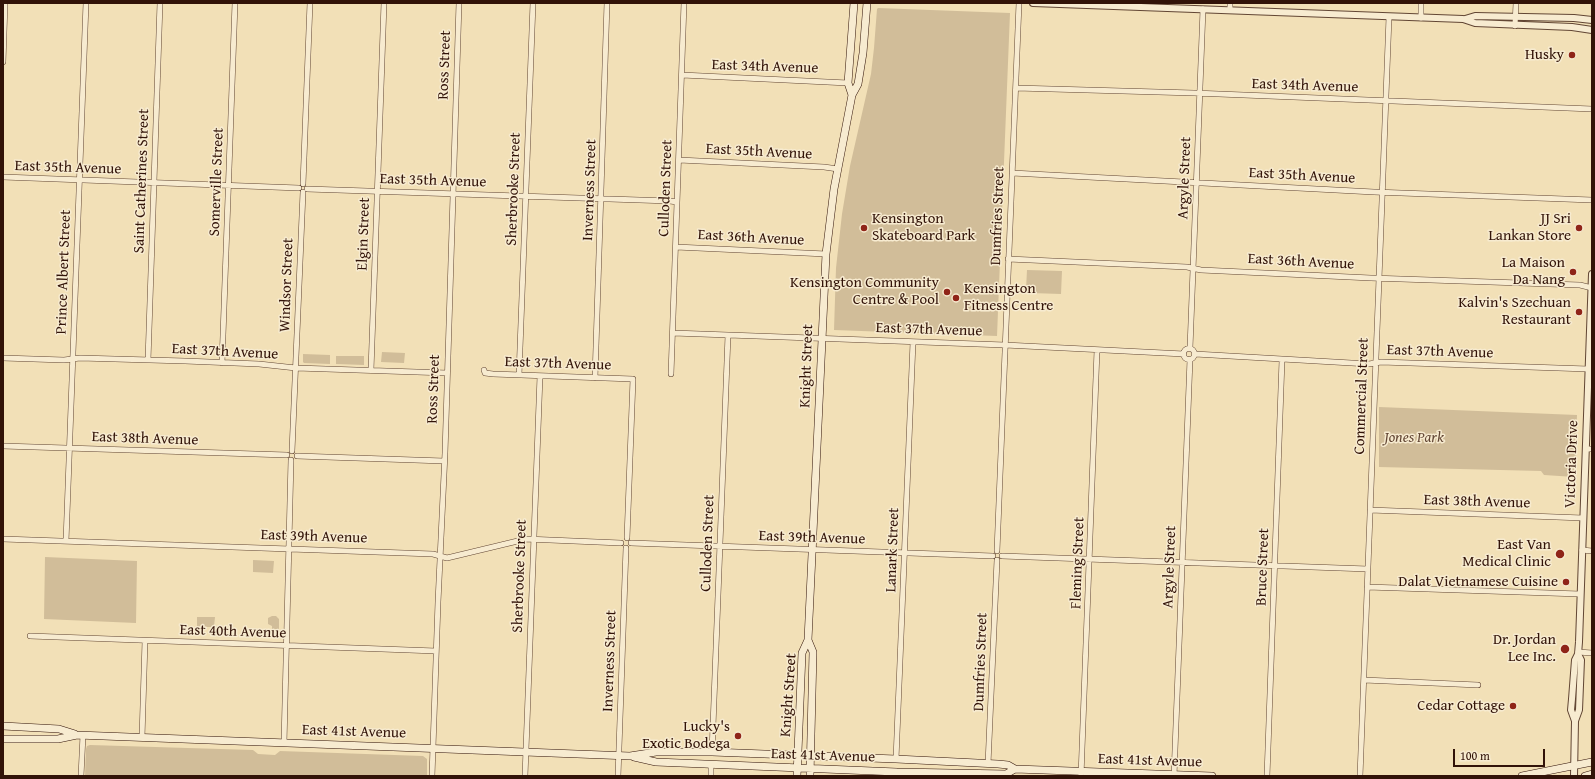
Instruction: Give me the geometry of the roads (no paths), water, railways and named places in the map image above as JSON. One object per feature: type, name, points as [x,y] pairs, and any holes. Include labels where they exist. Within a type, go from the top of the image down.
[{"type":"main road","name":"Knight Street","points":[[852,95],[848,83],[854,3]]},
{"type":"main road","name":"Knight Street","points":[[797,772],[802,653],[808,640],[826,254],[838,169],[852,95],[858,84],[864,53],[867,3]]},
{"type":"main road","name":"Knight Street","points":[[808,640],[813,652],[810,772]]},
{"type":"main road","name":"East 41st Avenue","points":[[3,726],[59,729],[80,735]]},
{"type":"main road","name":"East 41st Avenue","points":[[3,739],[58,739],[80,735],[618,756],[630,756],[656,752],[712,752],[1008,765],[1015,769],[1081,774],[1212,776]]},
{"type":"main road","name":"East 41st Avenue","points":[[630,756],[656,762],[797,772],[988,775],[1006,774],[1015,769]]},
{"type":"main road","points":[[1522,776],[1592,762]]},
{"type":"main road","points":[[1585,776],[1592,774]]},
{"type":"street","points":[[3,62],[5,3]]},
{"type":"street","name":"Prince Albert Street","points":[[66,541],[68,448],[86,3]]},
{"type":"street","name":"Saint Catherines Street","points":[[148,360],[160,3]]},
{"type":"street","name":"Somerville Street","points":[[222,363],[235,3]]},
{"type":"street","name":"Windsor Street","points":[[292,451],[310,3]]},
{"type":"street","name":"Elgin Street","points":[[371,370],[384,3]]},
{"type":"street","name":"Ross Street","points":[[432,776],[459,3]]},
{"type":"street","name":"Sherbrooke Street","points":[[519,375],[533,3]]},
{"type":"street","name":"Inverness Street","points":[[595,378],[602,199],[607,3]]},
{"type":"street","name":"Culloden Street","points":[[672,374],[684,3]]},
{"type":"street","name":"Dumfries Street","points":[[997,551],[1019,3]]},
{"type":"street","points":[[1033,3],[1139,5],[1420,18],[1463,19],[1475,16],[1574,18],[1592,20]]},
{"type":"street","points":[[1230,3],[1230,10]]},
{"type":"street","points":[[1420,18],[1421,3]]},
{"type":"street","points":[[1515,26],[1516,3]]},
{"type":"street","name":"Argyle Street","points":[[1190,348],[1203,9]]},
{"type":"street","name":"Commercial Street","points":[[1360,776],[1389,17]]},
{"type":"street","points":[[1463,19],[1475,23],[1515,26],[1572,27],[1592,30]]},
{"type":"street","name":"East 34th Avenue","points":[[682,76],[848,83]]},
{"type":"street","name":"East 34th Avenue","points":[[1016,88],[1592,109]]},
{"type":"street","name":"East 35th Avenue","points":[[679,160],[824,167],[838,169]]},
{"type":"street","name":"East 35th Avenue","points":[[1012,173],[1382,192],[1592,200]]},
{"type":"street","name":"East 35th Avenue","points":[[3,177],[677,202]]},
{"type":"street","name":"East 36th Avenue","points":[[676,247],[826,254]]},
{"type":"street","name":"East 36th Avenue","points":[[1008,259],[1193,268],[1201,270],[1580,285],[1592,288]]},
{"type":"street","name":"Victoria Drive","points":[[1574,776],[1575,721],[1579,710],[1581,660],[1578,653],[1583,518],[1589,447],[1588,369],[1591,344],[1592,274]]},
{"type":"street","name":"East 37th Avenue","points":[[673,333],[1005,345],[1184,354]]},
{"type":"street","name":"Culloden Street","points":[[712,752],[728,335]]},
{"type":"street","name":"Lanark Street","points":[[896,759],[913,342]]},
{"type":"street","points":[[1190,348],[1195,354],[1190,359],[1186,358],[1184,354],[1186,349],[1190,348]]},
{"type":"street","name":"Fleming Street","points":[[1081,774],[1097,350]]},
{"type":"street","name":"East 37th Avenue","points":[[1195,354],[1282,360],[1588,369]]},
{"type":"street","name":"East 37th Avenue","points":[[3,358],[148,360],[296,368],[447,373]]},
{"type":"street","name":"Argyle Street","points":[[1174,775],[1190,359]]},
{"type":"street","name":"Bruce Street","points":[[1267,776],[1282,360]]},
{"type":"street","name":"East 37th Avenue","points":[[484,370],[485,373],[633,379],[627,538]]},
{"type":"street","name":"Sherbrooke Street","points":[[525,776],[540,376]]},
{"type":"street","name":"East 38th Avenue","points":[[3,446],[287,456]]},
{"type":"street","points":[[284,743],[291,460],[287,456],[288,452],[292,451],[295,452],[297,456]]},
{"type":"street","points":[[291,460],[295,459],[297,456],[444,461]]},
{"type":"street","name":"East 38th Avenue","points":[[1370,510],[1583,518]]},
{"type":"street","points":[[627,538],[631,543],[630,546],[626,548],[621,543],[623,539],[627,538]]},
{"type":"street","name":"East 39th Avenue","points":[[3,539],[433,554],[447,558],[526,539],[621,543]]},
{"type":"street","name":"East 39th Avenue","points":[[631,543],[992,556]]},
{"type":"street","name":"Inverness Street","points":[[618,776],[626,548]]},
{"type":"street","points":[[1582,550],[1592,551]]},
{"type":"street","points":[[1002,556],[1000,552],[997,551],[994,552],[992,556],[997,560],[1002,556],[1368,569]]},
{"type":"street","name":"Dumfries Street","points":[[988,764],[997,560]]},
{"type":"street","points":[[1367,587],[1580,594]]},
{"type":"street","name":"East 40th Avenue","points":[[30,636],[436,651]]},
{"type":"street","points":[[142,737],[145,641]]},
{"type":"street","points":[[1578,653],[1592,653]]},
{"type":"street","points":[[1364,680],[1478,685]]},
{"type":"street","points":[[80,735],[82,776]]},
{"type":"street","points":[[711,765],[711,776]]},
{"type":"place","name":"Husky","points":[[1572,55]]},
{"type":"place","name":"Kensington Skateboard Park","points":[[864,228]]},
{"type":"place","name":"JJ Sri Lankan Store","points":[[1579,228]]},
{"type":"place","name":"La Maison Da Nang","points":[[1573,272]]},
{"type":"place","name":"Kensington Community Centre & Pool","points":[[947,292]]},
{"type":"place","name":"Kensington Fitness Centre","points":[[956,298]]},
{"type":"place","name":"Kalvin's Szechuan Restaurant","points":[[1579,312]]},
{"type":"place","name":"East Van Medical Clinic","points":[[1560,554]]},
{"type":"place","name":"Dalat Vietnamese Cuisine","points":[[1566,582]]},
{"type":"place","name":"Dr. Jordan Lee Inc.","points":[[1565,649]]},
{"type":"place","name":"Cedar Cottage","points":[[1513,706]]},
{"type":"place","name":"Lucky's Exotic Bodega","points":[[738,736]]},
{"type":"park label","name":"Jones Park","points":[[1414,438]]}]
